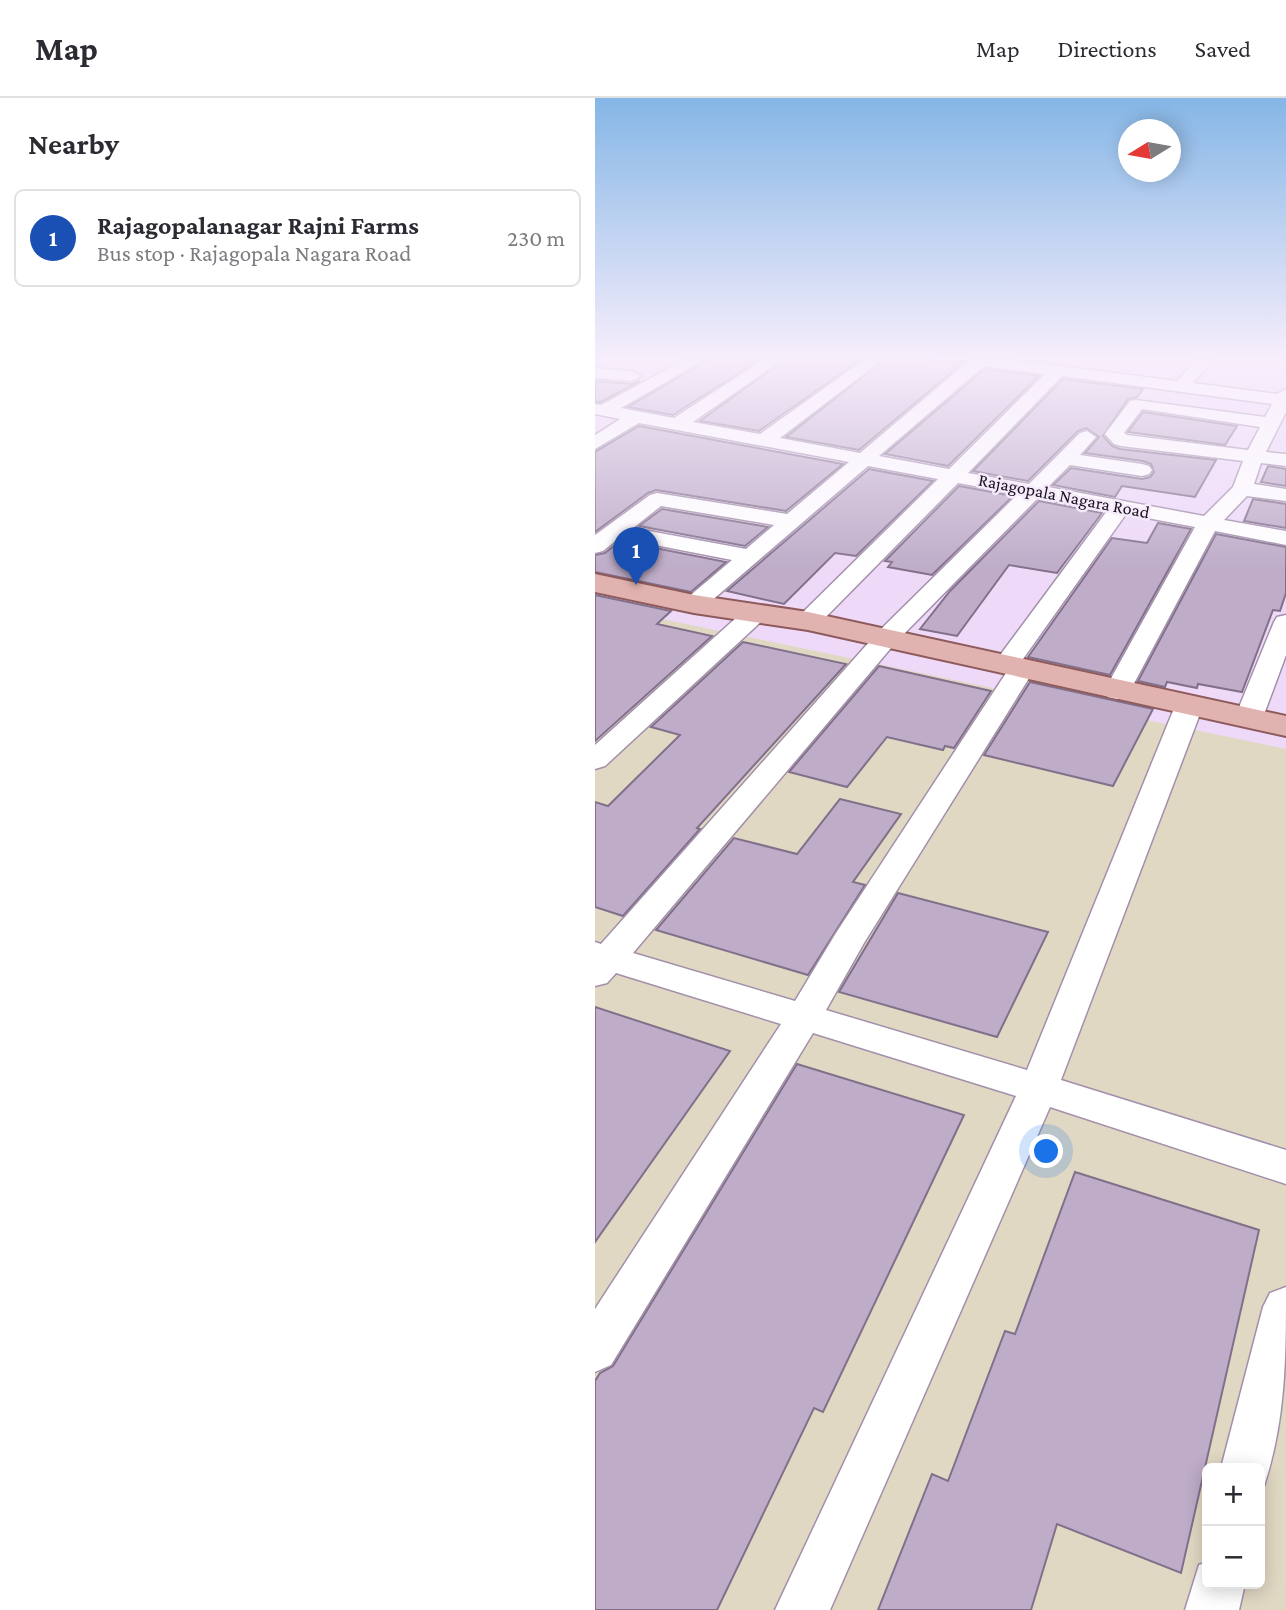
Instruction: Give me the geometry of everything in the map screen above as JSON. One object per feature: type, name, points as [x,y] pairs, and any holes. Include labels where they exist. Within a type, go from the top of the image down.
[{"type":"main road","points":[[595,583],[694,604],[808,621],[887,637],[1016,665],[1117,691],[1286,726]]},
{"type":"street","points":[[595,443],[615,431]]},
{"type":"street","name":"Rajagopala Nagara Road","points":[[720,431],[1286,538]]},
{"type":"street","points":[[766,439],[778,431]]},
{"type":"street","points":[[694,604],[789,521],[900,431]]},
{"type":"street","points":[[808,621],[998,431]]},
{"type":"street","points":[[1117,431],[1114,434],[1121,440],[1286,460]]},
{"type":"street","points":[[1117,691],[1208,524],[1242,489],[1247,456],[1267,431]]},
{"type":"street","points":[[1087,437],[887,637],[600,962],[804,1018],[1286,1167]]},
{"type":"street","points":[[1065,458],[1142,470]]},
{"type":"street","points":[[1242,489],[1286,495]]},
{"type":"street","points":[[595,546],[657,499],[789,521]]},
{"type":"street","points":[[595,1350],[804,1018],[1016,665],[1121,506]]},
{"type":"street","points":[[615,531],[749,556]]},
{"type":"street","points":[[595,760],[756,613]]},
{"type":"street","points":[[1249,717],[1286,622]]},
{"type":"street","points":[[802,1610],[1038,1089],[1189,706]]},
{"type":"street","points":[[1247,1463],[1286,1307]]},
{"type":"street","points":[[1212,1610],[1217,1589]]},
{"type":"shaded area","points":[[595,605],[1286,749],[1286,1610],[595,1610]]},
{"type":"building","points":[[631,431],[663,431],[843,464],[786,511],[656,490],[595,532],[595,452]]},
{"type":"building","points":[[794,431],[882,431],[859,450],[786,437]]},
{"type":"building","points":[[913,431],[984,431],[948,466],[885,454]]},
{"type":"building","points":[[1013,431],[1079,431],[1028,481],[973,471]]},
{"type":"building","points":[[1090,431],[1107,431],[1103,436],[1112,446],[1120,449],[1216,460],[1195,497],[1122,486],[1115,497],[1053,485],[1071,468],[1142,479],[1150,477],[1154,472],[1151,464],[1143,461],[1085,453],[1099,437]]},
{"type":"building","points":[[1129,431],[1234,431],[1225,445]]},
{"type":"building","points":[[1268,466],[1286,469],[1286,486],[1261,482]]},
{"type":"building","points":[[869,469],[933,481],[856,556],[835,553],[784,604],[727,591]]},
{"type":"building","points":[[959,486],[1013,496],[932,575],[888,567],[892,562],[885,561]]},
{"type":"building","points":[[1253,499],[1286,504],[1286,528],[1244,521]]},
{"type":"building","points":[[1039,501],[1102,513],[1057,573],[1009,565],[957,636],[920,629],[950,591]]},
{"type":"building","points":[[662,509],[768,527],[745,546],[639,526]]},
{"type":"building","points":[[1158,523],[1191,529],[1110,675],[1028,657],[1112,538],[1147,543]]},
{"type":"building","points":[[1216,534],[1286,547],[1286,593],[1280,611],[1273,610],[1242,692],[1198,684],[1197,688],[1167,682],[1165,687],[1138,681]]},
{"type":"building","points":[[620,541],[726,562],[691,592],[595,572],[595,555],[605,553]]},
{"type":"building","points":[[595,595],[671,611],[657,624],[712,636],[595,741]]},
{"type":"building","points":[[743,642],[846,664],[697,828],[700,829],[623,916],[595,907],[595,802],[608,806],[680,735],[651,727]]},
{"type":"building","points":[[879,666],[991,691],[954,748],[945,746],[943,750],[887,737],[847,787],[789,772]]},
{"type":"building","points":[[1030,682],[1153,709],[1113,786],[984,755]]},
{"type":"building","points":[[840,799],[901,814],[853,882],[865,885],[808,975],[656,930],[734,838],[797,854]]},
{"type":"building","points":[[898,893],[1048,932],[997,1037],[839,992]]},
{"type":"building","points":[[595,1007],[730,1051],[595,1242]]},
{"type":"building","points":[[797,1064],[964,1115],[823,1412],[814,1408],[717,1610],[595,1610],[595,1381],[600,1373],[613,1366]]},
{"type":"building","points":[[1075,1172],[1259,1230],[1206,1463],[1202,1463],[1202,1481],[1181,1573],[1057,1524],[1031,1610],[878,1610],[932,1474],[948,1481],[1005,1331],[1015,1334]]},
{"type":"place","name":"Rajagopalanagar Rajni Farms","points":[[636,585]]}]
